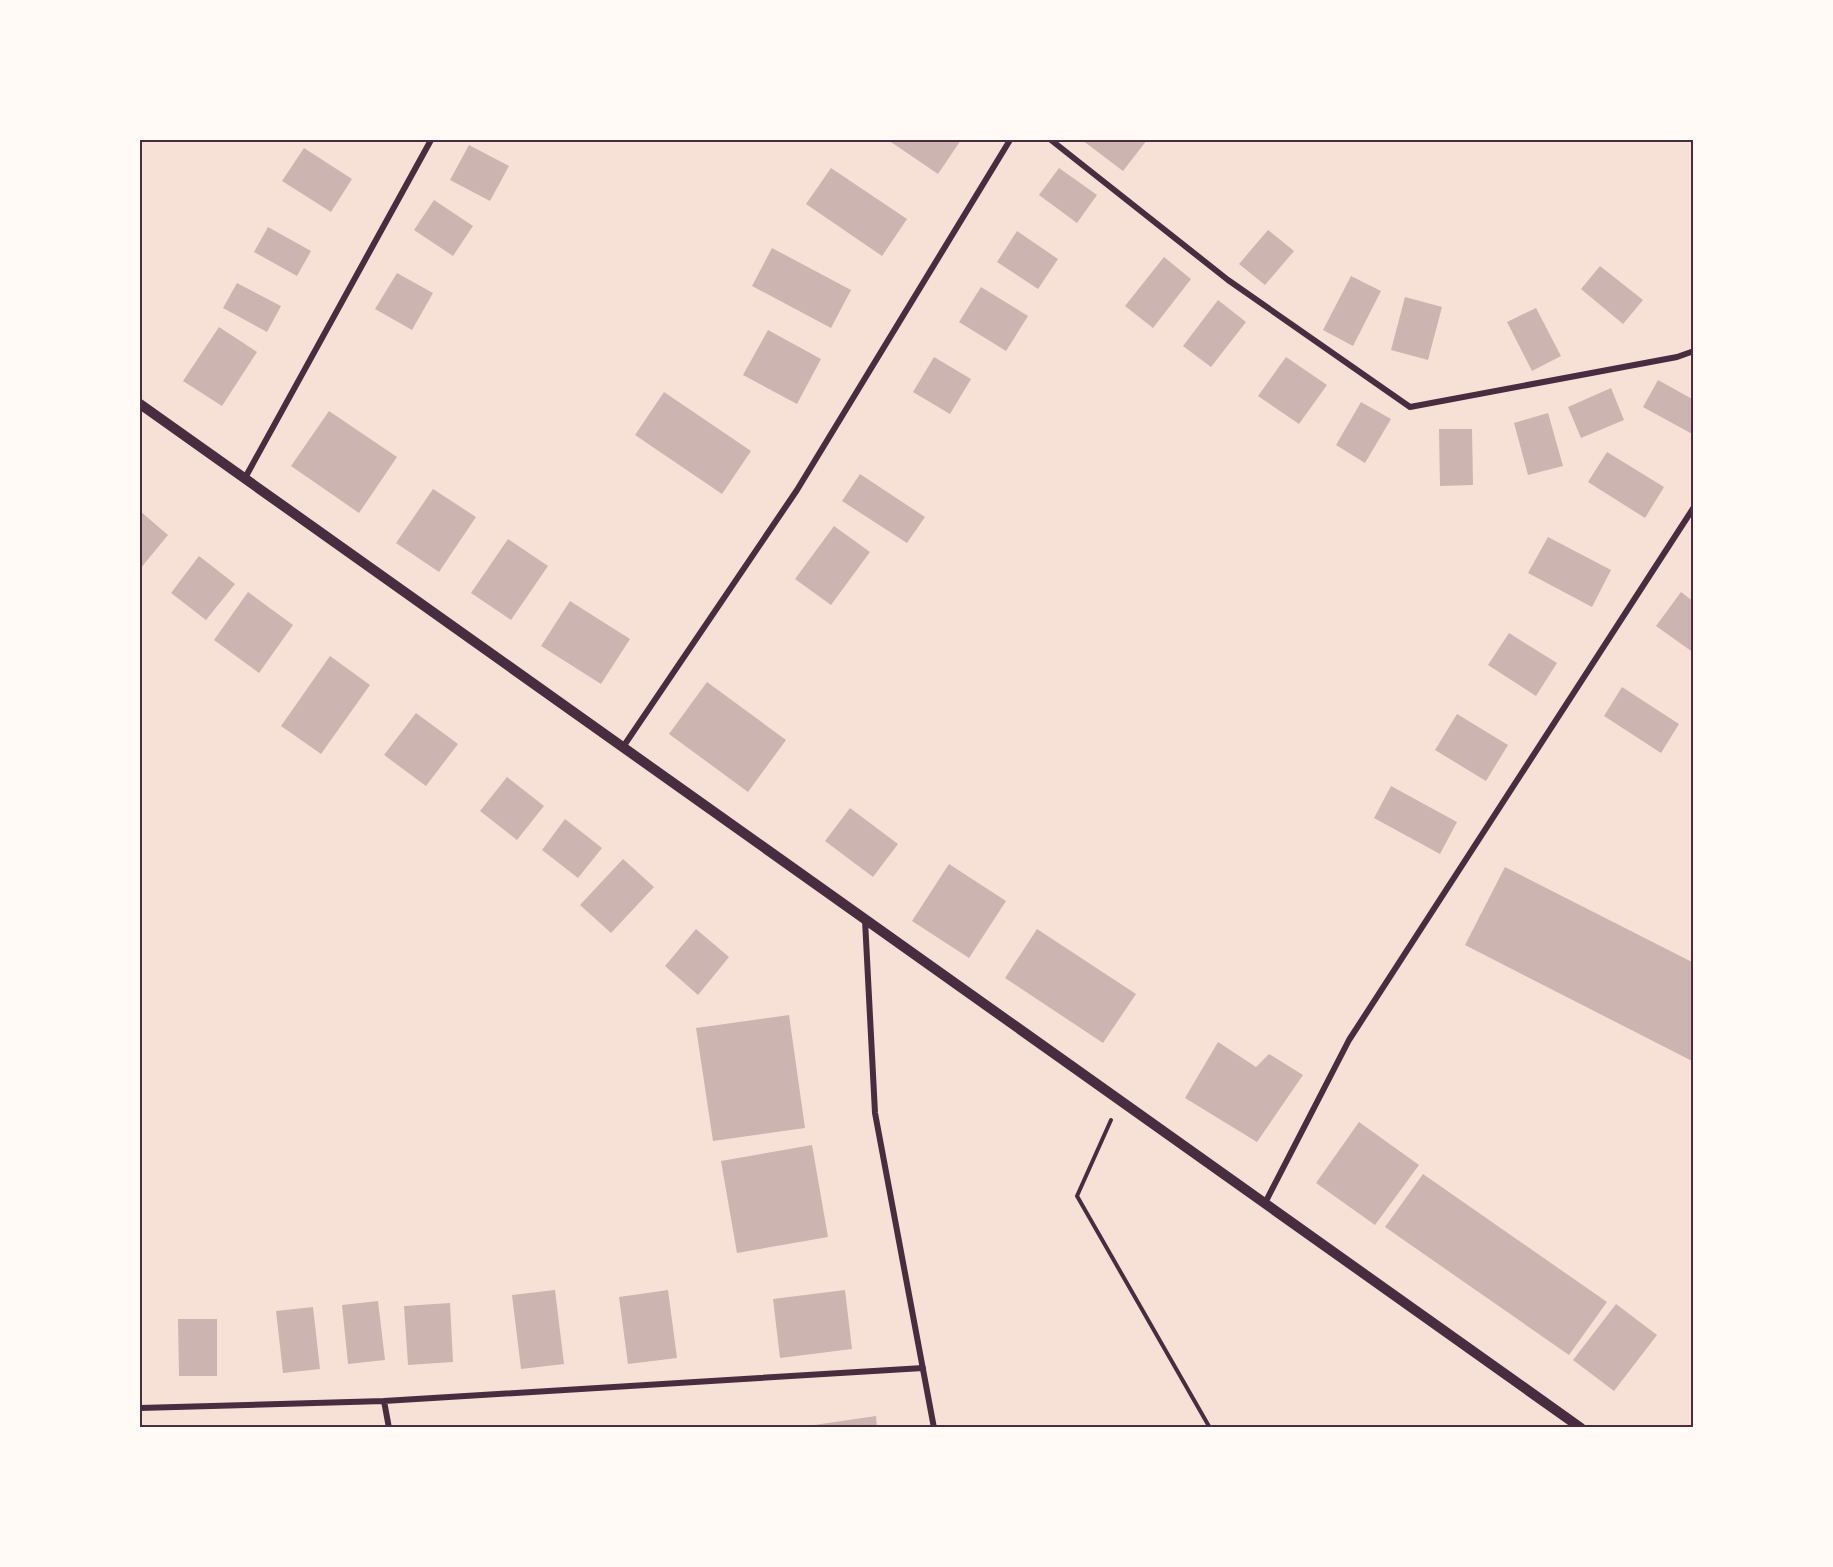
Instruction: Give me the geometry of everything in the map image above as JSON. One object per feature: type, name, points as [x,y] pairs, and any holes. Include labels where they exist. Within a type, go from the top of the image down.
[{"type":"street","points":[[245,478],[431,140]]},
{"type":"street","points":[[622,748],[797,490],[1010,140]]},
{"type":"street","points":[[1051,140],[1228,280],[1410,407],[1677,357],[1694,351]]},
{"type":"street","points":[[140,404],[1581,1428]]},
{"type":"street","points":[[1265,1203],[1349,1040],[1694,507]]},
{"type":"street","points":[[865,920],[875,1113],[934,1428]]},
{"type":"street","points":[[140,1408],[384,1401],[923,1368]]},
{"type":"street","points":[[384,1401],[389,1428]]},
{"type":"path","points":[[1120,1100],[1077,1196],[1210,1428]]},
{"type":"building","points":[[888,140],[961,140],[938,174]]},
{"type":"building","points":[[1082,140],[1147,140],[1123,171]]},
{"type":"building","points":[[469,145],[509,166],[490,201],[450,180]]},
{"type":"building","points":[[304,148],[352,179],[331,212],[282,181]]},
{"type":"building","points":[[831,168],[907,219],[882,256],[806,204]]},
{"type":"building","points":[[1059,168],[1097,195],[1077,223],[1039,195]]},
{"type":"building","points":[[434,200],[473,226],[453,256],[414,230]]},
{"type":"building","points":[[268,227],[311,251],[297,276],[254,252]]},
{"type":"building","points":[[1268,230],[1294,251],[1265,285],[1239,264]]},
{"type":"building","points":[[1017,231],[1058,259],[1038,289],[997,262]]},
{"type":"building","points":[[772,248],[851,290],[831,328],[752,286]]},
{"type":"building","points":[[1164,257],[1191,279],[1153,328],[1125,306]]},
{"type":"building","points":[[1600,266],[1643,300],[1623,324],[1581,289]]},
{"type":"building","points":[[397,273],[433,293],[412,330],[375,309]]},
{"type":"building","points":[[1351,276],[1381,291],[1353,346],[1323,330]]},
{"type":"building","points":[[237,283],[281,306],[267,332],[223,308]]},
{"type":"building","points":[[981,287],[1028,316],[1006,351],[959,322]]},
{"type":"building","points":[[1405,297],[1442,307],[1428,360],[1391,350]]},
{"type":"building","points":[[1218,300],[1246,322],[1211,367],[1183,346]]},
{"type":"building","points":[[1536,308],[1561,356],[1532,371],[1507,322]]},
{"type":"building","points":[[219,327],[257,352],[222,406],[183,381]]},
{"type":"building","points":[[768,330],[821,359],[797,404],[743,375]]},
{"type":"building","points":[[934,357],[971,379],[950,414],[913,392]]},
{"type":"building","points":[[1286,357],[1327,385],[1299,424],[1258,396]]},
{"type":"building","points":[[1658,380],[1694,400],[1694,435],[1643,407]]},
{"type":"building","points":[[1611,388],[1624,420],[1581,438],[1568,407]]},
{"type":"building","points":[[664,392],[751,451],[722,494],[635,435]]},
{"type":"building","points":[[1361,402],[1391,419],[1365,463],[1336,445]]},
{"type":"building","points":[[329,411],[397,457],[359,513],[291,466]]},
{"type":"building","points":[[1548,413],[1563,466],[1528,475],[1514,423]]},
{"type":"building","points":[[1439,429],[1472,429],[1473,485],[1440,486]]},
{"type":"building","points":[[1607,452],[1664,487],[1645,518],[1588,482]]},
{"type":"building","points":[[860,474],[925,517],[907,543],[842,501]]},
{"type":"building","points":[[433,489],[476,517],[439,572],[396,543]]},
{"type":"building","points":[[140,511],[168,535],[140,569]]},
{"type":"building","points":[[834,526],[870,552],[831,605],[795,579]]},
{"type":"building","points":[[1548,537],[1611,570],[1592,607],[1528,573]]},
{"type":"building","points":[[508,539],[548,566],[511,620],[471,593]]},
{"type":"building","points":[[199,556],[235,584],[206,620],[171,593]]},
{"type":"building","points":[[248,592],[293,625],[259,673],[214,640]]},
{"type":"building","points":[[1681,592],[1694,602],[1694,653],[1656,626]]},
{"type":"building","points":[[570,601],[630,639],[601,684],[541,646]]},
{"type":"building","points":[[1509,633],[1557,663],[1536,696],[1488,665]]},
{"type":"building","points":[[330,656],[370,685],[321,754],[281,726]]},
{"type":"building","points":[[707,682],[786,740],[748,792],[669,734]]},
{"type":"building","points":[[1622,687],[1679,724],[1661,753],[1604,716]]},
{"type":"building","points":[[416,713],[458,744],[426,786],[384,755]]},
{"type":"building","points":[[1457,714],[1508,745],[1486,781],[1435,750]]},
{"type":"building","points":[[507,777],[544,806],[517,840],[480,811]]},
{"type":"building","points":[[1391,786],[1457,822],[1440,854],[1374,818]]},
{"type":"building","points":[[850,808],[898,844],[873,877],[825,841]]},
{"type":"building","points":[[565,819],[602,848],[578,878],[542,850]]},
{"type":"building","points":[[623,859],[654,887],[611,933],[580,905]]},
{"type":"building","points":[[949,864],[1006,901],[969,958],[912,921]]},
{"type":"building","points":[[1505,867],[1694,963],[1694,1062],[1465,945]]},
{"type":"building","points":[[696,929],[729,957],[698,995],[665,966]]},
{"type":"building","points":[[1037,929],[1136,994],[1103,1043],[1005,978]]},
{"type":"building","points":[[789,1015],[805,1128],[713,1141],[696,1028]]},
{"type":"building","points":[[1218,1042],[1256,1067],[1269,1054],[1303,1075],[1257,1142],[1185,1098]]},
{"type":"building","points":[[1359,1122],[1419,1165],[1375,1225],[1316,1183]]},
{"type":"building","points":[[812,1145],[828,1237],[737,1253],[721,1161]]},
{"type":"building","points":[[1423,1174],[1607,1302],[1569,1355],[1385,1227]]},
{"type":"building","points":[[555,1290],[564,1364],[521,1369],[512,1295]]},
{"type":"building","points":[[668,1290],[677,1358],[628,1364],[619,1297]]},
{"type":"building","points":[[845,1290],[852,1349],[780,1358],[773,1299]]},
{"type":"building","points":[[378,1301],[385,1360],[348,1364],[342,1305]]},
{"type":"building","points":[[450,1303],[453,1362],[408,1365],[404,1306]]},
{"type":"building","points":[[1616,1304],[1657,1335],[1614,1391],[1573,1360]]},
{"type":"building","points":[[313,1307],[320,1369],[283,1373],[276,1311]]},
{"type":"building","points":[[178,1319],[217,1319],[217,1376],[179,1376]]},
{"type":"building","points":[[876,1416],[877,1428],[807,1428],[807,1426]]}]
